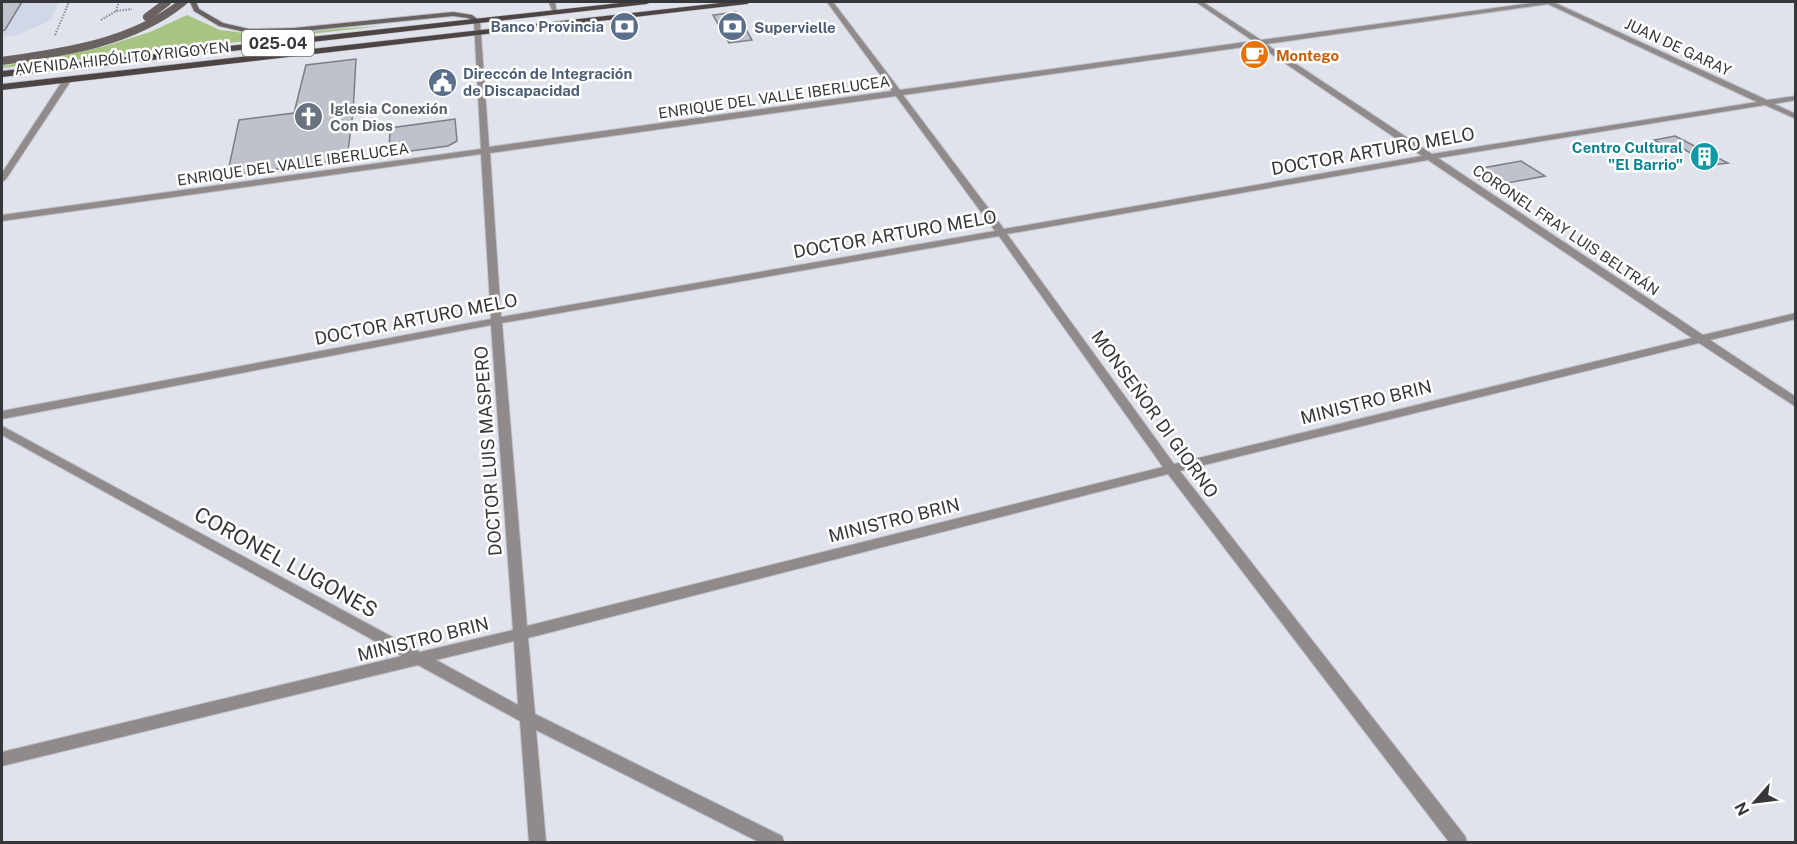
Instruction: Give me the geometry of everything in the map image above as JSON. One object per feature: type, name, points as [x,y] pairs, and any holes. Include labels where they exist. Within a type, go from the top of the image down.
[{"type":"main road","points":[[2,54],[52,46],[115,31],[141,20],[167,2]]},
{"type":"main road","points":[[2,61],[70,49],[105,40],[153,22],[183,2]]},
{"type":"main road","points":[[193,2],[196,10],[220,26],[249,31],[294,30],[453,15],[471,16],[477,21]]},
{"type":"main road","name":"AVENIDA HIPÓLITO YRIGOYEN","points":[[2,74],[647,2]]},
{"type":"main road","name":"AVENIDA HIPÓLITO YRIGOYEN","points":[[2,87],[747,2]]},
{"type":"street","points":[[552,2],[555,12]]},
{"type":"street","name":"MONSEÑOR DI GIORNO","points":[[830,2],[1001,232],[1171,469],[1459,843]]},
{"type":"street","name":"CORONEL FRAY LUIS BELTRÁN","points":[[1199,2],[1796,403]]},
{"type":"street","name":"ENRIQUE DEL VALLE IBERLUCEA","points":[[2,218],[1549,2]]},
{"type":"street","name":"JUAN DE GARAY","points":[[1549,2],[1796,117]]},
{"type":"street","name":"DOCTOR LUIS MASPERO","points":[[477,21],[483,152],[537,843]]},
{"type":"street","points":[[2,179],[68,80]]},
{"type":"street","name":"DOCTOR ARTURO MELO","points":[[2,415],[496,321],[1431,157],[1796,98]]},
{"type":"street","name":"MINISTRO BRIN","points":[[2,759],[520,634],[1171,469],[1796,316]]},
{"type":"street","name":"CORONEL LUGONES","points":[[2,430],[528,718],[776,843]]},
{"type":"path","points":[[58,28],[69,2]]},
{"type":"path","points":[[116,11],[119,2]]},
{"type":"shaded area","points":[[2,2],[59,2],[51,20],[18,35],[2,37]]},
{"type":"green space","points":[[187,15],[220,30],[252,34],[382,26],[2,68],[2,66],[102,47],[150,32]]},
{"type":"building","points":[[2,2],[22,2],[5,30],[2,31]]},
{"type":"building","name":"Supervielle","points":[[736,12],[752,40],[729,43],[713,15]]},
{"type":"building","name":"Iglesia Conexión Con Dios","points":[[356,59],[347,159],[227,176],[239,120],[294,113],[306,65]]},
{"type":"building","points":[[455,119],[457,141],[448,146],[389,154],[390,128]]},
{"type":"building","name":"Centro Cultural \"El Barrio\"","points":[[1675,136],[1728,163],[1712,165],[1680,147],[1668,148],[1654,140]]},
{"type":"building","points":[[1521,161],[1545,176],[1491,186],[1474,176],[1477,169]]},
{"type":"place","name":"Banco Provincia","points":[[625,26]]},
{"type":"place","name":"Supervielle","points":[[733,27]]},
{"type":"place","name":"Montego","points":[[1255,55]]},
{"type":"place","name":"Direccón de Integración de Discapacidad","points":[[442,82]]},
{"type":"place","name":"Iglesia Conexión Con Dios","points":[[309,117]]},
{"type":"place","name":"Centro Cultural \"El Barrio\"","points":[[1704,156]]}]
